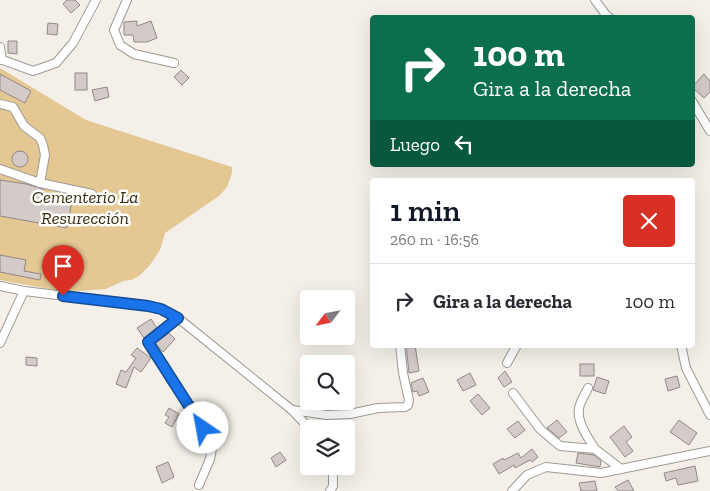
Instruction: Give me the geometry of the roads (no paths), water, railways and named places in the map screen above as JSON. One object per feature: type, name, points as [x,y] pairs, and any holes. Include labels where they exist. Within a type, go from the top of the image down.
[{"type":"street","points":[[0,47],[1,60],[33,71],[56,63],[73,43],[96,0]]},
{"type":"street","points":[[127,0],[114,30],[120,45],[134,54],[174,63]]},
{"type":"street","points":[[595,0],[605,15]]},
{"type":"street","points":[[0,104],[13,107],[24,126],[40,138],[45,155],[40,183]]},
{"type":"street","points":[[695,106],[710,131]]},
{"type":"street","points":[[0,169],[40,183],[92,194]]},
{"type":"street","points":[[0,286],[24,291],[138,304],[161,309],[178,318],[292,410],[301,420]]},
{"type":"street","points":[[0,343],[24,291]]},
{"type":"street","points":[[178,318],[148,342],[213,443],[210,459],[199,485]]},
{"type":"street","points":[[292,410],[327,415],[350,414],[378,408],[405,407],[408,405],[409,400],[400,348]]},
{"type":"street","points":[[507,363],[515,348]]},
{"type":"street","points":[[682,348],[686,368],[710,415]]},
{"type":"street","points":[[588,388],[580,403],[580,423],[595,449],[621,469]]},
{"type":"street","points":[[513,393],[540,429],[560,446],[595,449]]},
{"type":"street","points":[[512,491],[527,475],[546,467],[601,473],[710,452]]},
{"type":"street","points":[[330,491],[333,486],[333,475]]},
{"type":"park label","name":"Cementerio La Resurección","points":[[85,207]]}]
